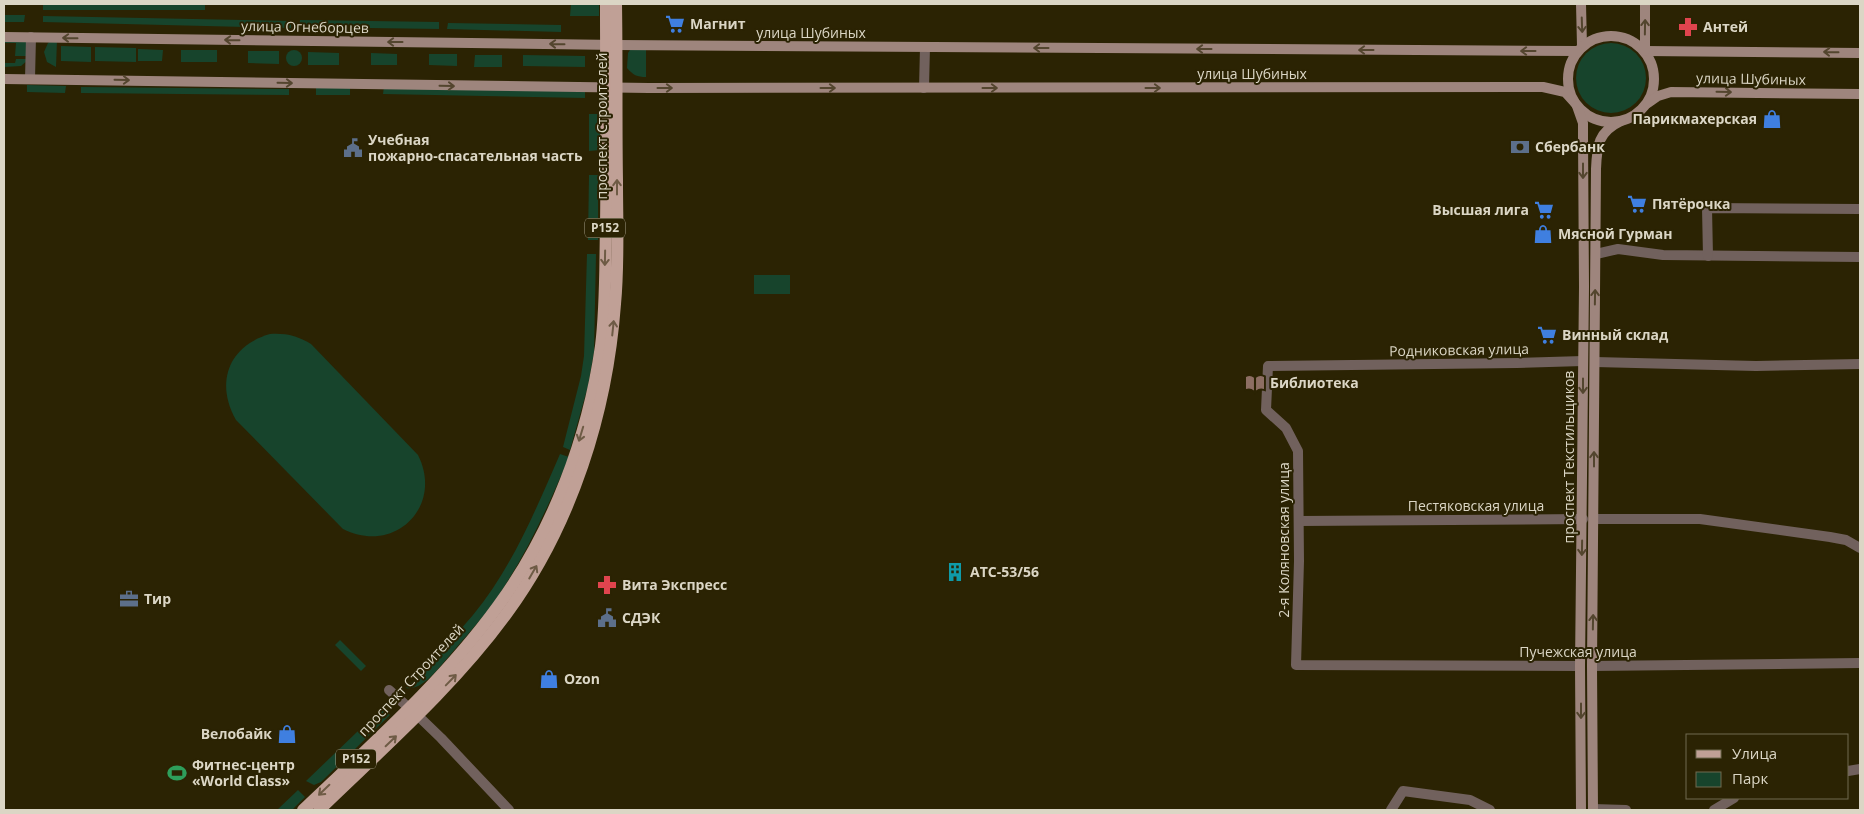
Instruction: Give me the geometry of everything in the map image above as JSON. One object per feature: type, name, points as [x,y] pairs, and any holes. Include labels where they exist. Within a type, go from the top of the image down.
[{"type":"main road","name":"проспект Строителей","points":[[319,810],[413,712],[498,606],[524,568],[559,495],[582,432],[597,369],[605,303],[611,87],[611,45],[606,4]]},
{"type":"main road","name":"проспект Строителей","points":[[611,45],[616,4]]},
{"type":"main road","points":[[1580,49],[1581,4]]},
{"type":"main road","points":[[1645,4],[1645,51]]},
{"type":"main road","points":[[1611,35],[1626,38],[1645,51],[1652,64],[1654,75],[1652,93],[1645,105],[1635,114],[1621,121],[1601,121],[1590,116],[1576,104],[1568,80],[1570,64],[1580,49],[1596,38],[1611,35]]},
{"type":"main road","name":"улица Огнеборцев","points":[[4,37],[611,45]]},
{"type":"main road","name":"улица Шубиных","points":[[611,45],[1580,49]]},
{"type":"main road","name":"улица Шубиных","points":[[1645,51],[1860,53]]},
{"type":"main road","points":[[4,78],[611,87]]},
{"type":"main road","name":"улица Шубиных","points":[[611,87],[1543,87],[1565,92],[1576,104]]},
{"type":"main road","name":"улица Шубиных","points":[[1645,105],[1658,96],[1671,92],[1860,94]]},
{"type":"main road","name":"проспект Текстильщиков","points":[[1576,104],[1583,123],[1581,810]]},
{"type":"main road","name":"проспект Текстильщиков","points":[[1593,810],[1592,666],[1598,145],[1611,126],[1621,121]]},
{"type":"main road","name":"проспект Строителей","points":[[303,810],[413,712]]},
{"type":"street","points":[[30,38],[30,79]]},
{"type":"street","points":[[924,88],[925,47]]},
{"type":"street","points":[[1708,256],[1708,208],[1860,209]]},
{"type":"street","points":[[1596,254],[1618,249],[1663,255],[1860,257]]},
{"type":"street","name":"Родниковская улица","points":[[1268,366],[1583,361],[1756,366],[1860,364]]},
{"type":"street","name":"2-я Коляновская улица","points":[[1268,366],[1266,410],[1286,428],[1298,451],[1299,520],[1296,666]]},
{"type":"street","name":"Пестяковская улица","points":[[1299,520],[1700,519],[1830,537],[1846,540],[1860,548]]},
{"type":"street","name":"Пучежская улица","points":[[1296,666],[1592,666],[1860,663]]},
{"type":"street","points":[[389,690],[509,810]]},
{"type":"street","points":[[1391,810],[1403,791],[1470,800],[1490,810]]},
{"type":"street","points":[[1714,810],[1732,799]]},
{"type":"street","points":[[1581,810],[1626,810]]},
{"type":"green space","points":[[43,4],[205,4],[205,10],[43,10]]},
{"type":"green space","points":[[571,4],[599,4],[599,16],[570,16]]},
{"type":"green space","points":[[4,15],[25,15],[24,22],[4,22]]},
{"type":"green space","points":[[43,16],[291,21],[291,28],[43,22]]},
{"type":"green space","points":[[300,20],[439,22],[439,29],[299,27]]},
{"type":"green space","points":[[448,23],[561,25],[561,32],[447,29]]},
{"type":"green space","points":[[4,38],[28,42],[29,56],[15,56],[16,43],[4,43]]},
{"type":"green space","points":[[52,40],[57,40],[56,67],[47,62],[44,52],[48,43]]},
{"type":"green space","points":[[1611,43],[1624,46],[1636,53],[1643,65],[1646,78],[1643,91],[1636,103],[1624,110],[1611,113],[1598,110],[1586,103],[1579,91],[1576,78],[1579,65],[1586,53],[1598,46]]},
{"type":"green space","points":[[646,45],[646,77],[640,77],[633,74],[627,68],[628,53],[632,47]]},
{"type":"green space","points":[[61,46],[91,47],[91,62],[61,61]]},
{"type":"green space","points":[[95,47],[136,48],[136,62],[95,61]]},
{"type":"green space","points":[[138,49],[163,50],[162,61],[138,61]]},
{"type":"green space","points":[[181,50],[217,50],[217,62],[181,62]]},
{"type":"green space","points":[[294,50],[300,52],[302,58],[300,64],[294,66],[288,64],[286,58],[288,52]]},
{"type":"green space","points":[[248,51],[279,51],[279,64],[248,63]]},
{"type":"green space","points":[[308,52],[339,53],[339,65],[308,65]]},
{"type":"green space","points":[[371,53],[397,54],[397,65],[371,65]]},
{"type":"green space","points":[[429,54],[457,54],[457,66],[429,65]]},
{"type":"green space","points":[[475,55],[502,55],[502,67],[474,67]]},
{"type":"green space","points":[[523,55],[585,56],[585,67],[523,66]]},
{"type":"green space","points":[[16,59],[29,59],[21,66],[4,67],[4,63],[15,63]]},
{"type":"green space","points":[[27,85],[66,86],[65,93],[27,92]]},
{"type":"green space","points":[[384,86],[585,91],[585,98],[383,94]]},
{"type":"green space","points":[[81,87],[289,89],[289,95],[81,93]]},
{"type":"green space","points":[[316,87],[350,87],[350,95],[316,95]]},
{"type":"green space","points":[[589,114],[600,114],[600,150],[589,151]]},
{"type":"green space","points":[[589,175],[598,175],[598,240],[588,240]]},
{"type":"green space","points":[[587,254],[596,254],[594,352],[588,386],[570,450],[563,447],[581,376],[584,356]]},
{"type":"green space","points":[[754,275],[790,275],[790,294],[754,294]]},
{"type":"green space","points":[[270,334],[292,336],[311,344],[418,455],[424,474],[424,492],[419,508],[409,521],[396,531],[380,536],[362,535],[343,529],[236,420],[227,393],[226,380],[229,368],[235,357],[244,347]]},
{"type":"green space","points":[[560,454],[569,457],[553,494],[527,548],[496,599],[430,677],[418,686],[406,688],[473,615],[500,578],[542,496]]},
{"type":"green space","points":[[340,640],[366,666],[361,671],[335,645]]},
{"type":"green space","points":[[382,708],[390,715],[321,782],[314,785],[306,781]]},
{"type":"green space","points":[[298,790],[305,797],[292,810],[277,810]]},
{"type":"place","name":"Магнит","points":[[675,24]]},
{"type":"place","name":"Антей","points":[[1688,27]]},
{"type":"place","name":"Парикмахерская","points":[[1772,119]]},
{"type":"place","name":"Сбербанк","points":[[1520,147]]},
{"type":"place","name":"Учебная пожарно-спасательная часть","points":[[353,148]]},
{"type":"place","name":"Пятёрочка","points":[[1637,204]]},
{"type":"place","name":"Высшая лига","points":[[1544,210]]},
{"type":"place","name":"Мясной Гурман","points":[[1543,234]]},
{"type":"place","name":"Винный склад","points":[[1547,335]]},
{"type":"place","name":"Библиотека","points":[[1255,383]]},
{"type":"place","name":"АТС-53/56","points":[[955,572]]},
{"type":"place","name":"Вита Экспресс","points":[[607,585]]},
{"type":"place","name":"Тир","points":[[129,599]]},
{"type":"place","name":"СДЭК","points":[[607,618]]},
{"type":"place","name":"Ozon","points":[[549,679]]},
{"type":"place","name":"Велобайк","points":[[287,734]]},
{"type":"place","name":"Фитнес-центр «World Class»","points":[[177,773]]}]
